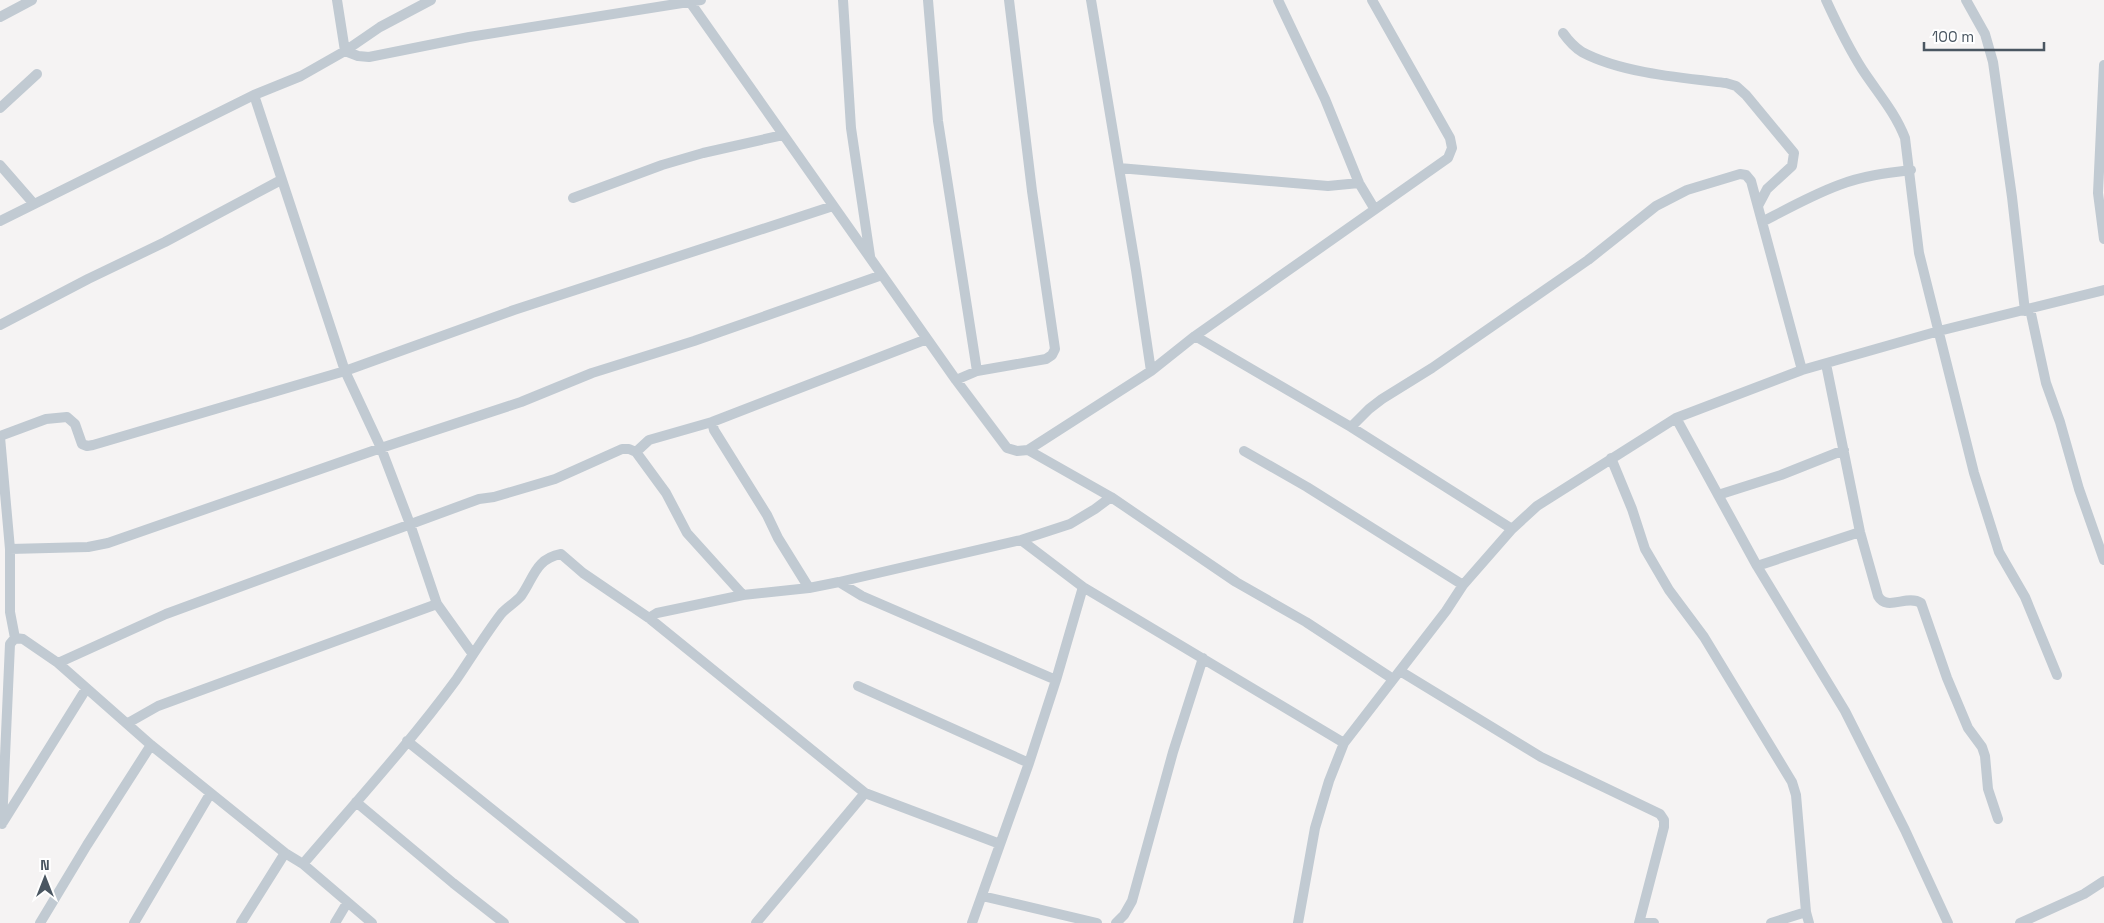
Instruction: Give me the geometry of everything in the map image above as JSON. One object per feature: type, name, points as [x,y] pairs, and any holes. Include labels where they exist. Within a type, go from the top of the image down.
[{"type":"street","points":[[337,0],[345,51]]},
{"type":"street","points":[[0,221],[254,95],[301,76],[345,51],[409,5],[431,0]]},
{"type":"street","points":[[345,51],[358,56],[380,56],[468,37],[701,0]]},
{"type":"street","points":[[843,0],[851,128],[871,259]]},
{"type":"street","points":[[928,0],[938,121],[977,371]]},
{"type":"street","points":[[956,380],[977,371],[1046,359],[1052,355],[1055,349],[1031,182],[1009,0]]},
{"type":"street","points":[[1091,0],[1150,371]]},
{"type":"street","points":[[1278,0],[1325,100],[1359,183],[1374,208]]},
{"type":"street","points":[[690,2],[956,380],[1008,448],[1016,451],[1028,450],[1150,371],[1195,336],[1374,208],[1448,158],[1452,148],[1450,138],[1372,0]]},
{"type":"street","points":[[1826,0],[1837,25],[1861,67],[1899,122],[1905,138],[1920,253],[1974,473],[1999,552],[2025,597],[2057,676]]},
{"type":"street","points":[[1966,0],[1985,34],[1993,62],[2028,310],[2046,383],[2060,422],[2079,490],[2104,560]]},
{"type":"street","points":[[0,17],[26,1]]},
{"type":"street","points":[[1563,33],[1571,44],[1581,52],[1593,57],[1640,71],[1736,86],[1746,95],[1794,153],[1792,166],[1767,189],[1758,206]]},
{"type":"street","points":[[2104,65],[2098,193],[2104,239]]},
{"type":"street","points":[[0,108],[37,74]]},
{"type":"street","points":[[254,95],[345,371],[381,448],[410,524],[436,604],[472,653]]},
{"type":"street","points":[[573,198],[662,165],[703,153],[783,135]]},
{"type":"street","points":[[0,165],[34,204]]},
{"type":"street","points":[[1119,168],[1328,186],[1359,183]]},
{"type":"street","points":[[1762,222],[1840,184],[1874,174],[1910,170]]},
{"type":"street","points":[[1352,427],[1382,399],[1432,368],[1520,308],[1588,260],[1656,206],[1695,187],[1740,174],[1746,175],[1751,181],[1802,370]]},
{"type":"street","points":[[0,325],[88,279],[165,242],[281,180]]},
{"type":"street","points":[[15,638],[10,612],[10,549],[0,437],[46,419],[67,417],[75,424],[82,444],[87,446],[345,371],[514,310],[833,206]]},
{"type":"street","points":[[10,549],[88,547],[108,543],[381,448],[521,402],[592,373],[694,341],[882,275]]},
{"type":"street","points":[[1298,923],[1315,828],[1329,781],[1344,743],[1446,611],[1463,585],[1512,529],[1537,506],[1676,418],[1802,370],[1939,332],[2104,290]]},
{"type":"street","points":[[1195,336],[1352,427],[1512,529]]},
{"type":"street","points":[[636,452],[649,440],[712,422],[927,339]]},
{"type":"street","points":[[1826,364],[1860,532],[1881,601],[1886,604],[1913,599],[1921,603],[1968,728],[1982,747],[1985,756],[1988,789],[1998,819]]},
{"type":"street","points":[[1676,418],[1757,566],[1845,711],[1905,830],[1948,923]]},
{"type":"street","points":[[712,422],[714,430],[767,515],[778,538],[809,588]]},
{"type":"street","points":[[58,663],[166,614],[479,499],[494,497],[555,479],[622,449],[636,452],[666,493],[687,533],[743,595]]},
{"type":"street","points":[[1028,450],[1111,497],[1236,582],[1397,675],[1541,757],[1660,814],[1664,820],[1664,827],[1639,923],[1654,923]]},
{"type":"street","points":[[1718,495],[1781,475],[1844,450]]},
{"type":"street","points":[[1244,451],[1307,487],[1463,585]]},
{"type":"street","points":[[1611,458],[1632,509],[1645,549],[1669,590],[1709,644],[1792,782],[1796,795],[1806,912],[1809,923]]},
{"type":"street","points":[[649,618],[657,613],[743,595],[809,588],[839,582],[1021,540],[1070,524],[1111,497]]},
{"type":"street","points":[[1757,566],[1860,532]]},
{"type":"street","points":[[1021,540],[1083,587],[1344,743]]},
{"type":"street","points":[[303,864],[407,741],[456,679],[472,653],[503,612],[520,596],[540,563],[554,555],[561,554],[583,573],[649,618],[865,793],[1000,844]]},
{"type":"street","points":[[839,582],[871,600],[1056,680]]},
{"type":"street","points":[[972,923],[1029,763],[1083,587]]},
{"type":"street","points":[[128,723],[158,706],[436,604]]},
{"type":"street","points":[[15,638],[23,639],[58,663],[210,794],[303,864],[372,923]]},
{"type":"street","points":[[1,826],[2,772],[10,644],[15,638]]},
{"type":"street","points":[[1116,923],[1124,915],[1132,901],[1173,752],[1203,658]]},
{"type":"street","points":[[858,686],[1029,763]]},
{"type":"street","points":[[1,826],[86,689]]},
{"type":"street","points":[[407,741],[634,923]]},
{"type":"street","points":[[40,923],[86,845],[151,745]]},
{"type":"street","points":[[756,923],[865,793]]},
{"type":"street","points":[[134,923],[210,794]]},
{"type":"street","points":[[356,802],[504,923]]},
{"type":"street","points":[[241,923],[286,853]]},
{"type":"street","points":[[2020,923],[2084,894],[2104,881]]},
{"type":"street","points":[[982,896],[1097,923]]},
{"type":"street","points":[[335,923],[347,902]]},
{"type":"street","points":[[1771,923],[1806,912]]}]
